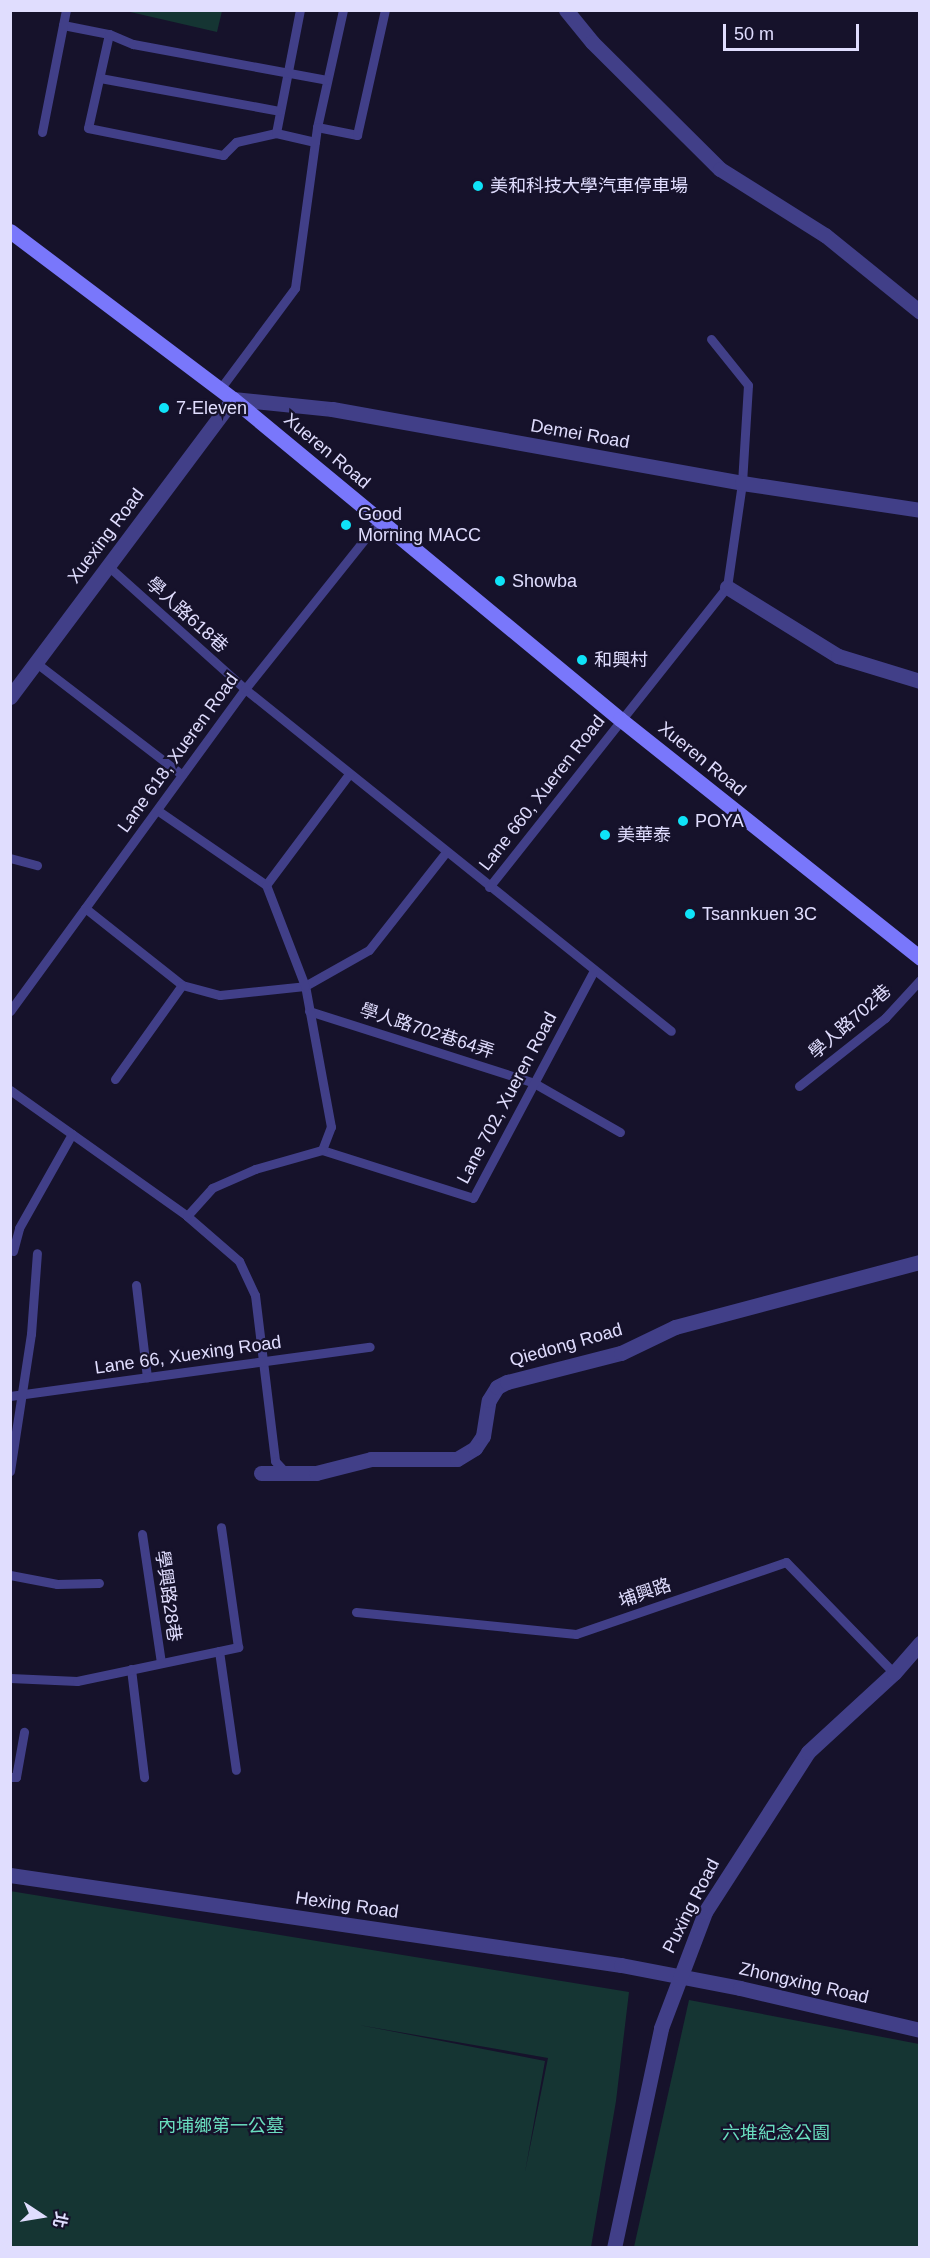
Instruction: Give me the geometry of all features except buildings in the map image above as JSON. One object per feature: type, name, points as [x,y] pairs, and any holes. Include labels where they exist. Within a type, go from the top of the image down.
[{"type":"main road","name":"Xueren Road","points":[[10,231],[233,399],[620,719],[920,958]]},
{"type":"street","points":[[566,10],[592,42],[720,169],[825,235],[920,312]]},
{"type":"street","name":"Demei Road","points":[[233,399],[332,409],[742,483],[920,510]]},
{"type":"street","name":"Xuexing Road","points":[[10,697],[18,675],[35,662],[233,399]]},
{"type":"street","points":[[727,588],[838,656],[920,681]]},
{"type":"street","name":"Qiedong Road","points":[[261,1473],[316,1473],[371,1459],[457,1459],[475,1448],[483,1436],[489,1400],[497,1387],[507,1382],[621,1353],[675,1327],[920,1262]]},
{"type":"street","name":"Puxing Road","points":[[614,2247],[661,2028],[678,1975],[719,1887],[808,1752],[894,1673],[920,1643]]},
{"type":"street","name":"Hexing Road","points":[[10,1875],[678,1975]]},
{"type":"street","name":"Zhongxing Road","points":[[678,1975],[920,2030]]},
{"type":"lane","points":[[42,132],[66,10]]},
{"type":"lane","points":[[276,133],[285,72],[300,10]]},
{"type":"lane","points":[[220,389],[295,288],[317,127],[343,10]]},
{"type":"lane","points":[[317,127],[357,135],[385,10]]},
{"type":"lane","points":[[63,25],[109,34],[133,44],[327,80]]},
{"type":"lane","points":[[109,34],[88,128],[223,155],[236,142],[276,133],[315,142]]},
{"type":"lane","points":[[100,78],[279,111]]},
{"type":"lane","points":[[711,339],[747,385],[742,483],[727,588]]},
{"type":"lane","name":"Lane 618, Xueren Road","points":[[10,1011],[245,689],[380,520]]},
{"type":"lane","name":"學人路618巷","points":[[108,566],[245,689]]},
{"type":"lane","name":"Lane 660, Xueren Road","points":[[489,887],[620,719],[727,588]]},
{"type":"lane","points":[[35,662],[182,775]]},
{"type":"lane","name":"Lane 660, Xueren Road","points":[[245,689],[671,1031]]},
{"type":"lane","points":[[266,885],[349,774]]},
{"type":"lane","points":[[157,810],[266,885],[305,986],[331,1127],[322,1150],[255,1169],[212,1188],[187,1216]]},
{"type":"lane","points":[[85,908],[182,985],[220,995],[305,986],[369,950],[446,852]]},
{"type":"lane","points":[[10,858],[37,865]]},
{"type":"lane","name":"Lane 702, Xueren Road","points":[[322,1150],[473,1198],[594,970]]},
{"type":"lane","name":"學人路702巷","points":[[799,1086],[885,1018],[920,980]]},
{"type":"lane","points":[[116,1079],[182,985]]},
{"type":"lane","name":"學人路702巷64弄","points":[[309,1011],[534,1083]]},
{"type":"lane","points":[[534,1083],[620,1132]]},
{"type":"lane","points":[[10,1090],[187,1216],[239,1261],[255,1295],[275,1461],[286,1473]]},
{"type":"lane","points":[[13,1251],[19,1228],[72,1134]]},
{"type":"lane","points":[[10,1471],[16,1395],[31,1334],[37,1253]]},
{"type":"lane","points":[[136,1285],[147,1377]]},
{"type":"lane","name":"Lane 66, Xuexing Road","points":[[16,1395],[370,1347]]},
{"type":"lane","points":[[10,1678],[76,1680],[238,1647],[221,1527]]},
{"type":"lane","name":"學興路28巷","points":[[142,1534],[161,1663]]},
{"type":"lane","name":"埔興路","points":[[356,1612],[576,1635],[786,1562],[894,1673]]},
{"type":"lane","points":[[10,1575],[57,1584],[99,1583]]},
{"type":"lane","points":[[219,1651],[236,1770]]},
{"type":"lane","points":[[130,1669],[144,1777]]},
{"type":"lane","points":[[10,1777],[16,1777],[24,1732]]},
{"type":"green space","points":[[222,10],[217,32],[126,11]]},
{"type":"green space","name":"內埔鄉第一公墓","points":[[10,1891],[629,1992],[616,2101],[591,2247],[11,2247]],"holes":[[[359,2025],[548,2058],[525,2172],[545,2061]]]},
{"type":"green space","name":"六堆紀念公園","points":[[689,2000],[919,2044],[919,2247],[634,2247]]},
{"type":"place","name":"美和科技大學汽車停車場","points":[[478,186]]},
{"type":"place","name":"7-Eleven","points":[[164,408]]},
{"type":"place","name":"Good Morning MACC","points":[[346,525]]},
{"type":"place","name":"Showba","points":[[500,581]]},
{"type":"place","name":"和興村","points":[[582,660]]},
{"type":"place","name":"POYA","points":[[683,821]]},
{"type":"place","name":"美華泰","points":[[605,835]]},
{"type":"place","name":"Tsannkuen 3C","points":[[690,914]]}]
